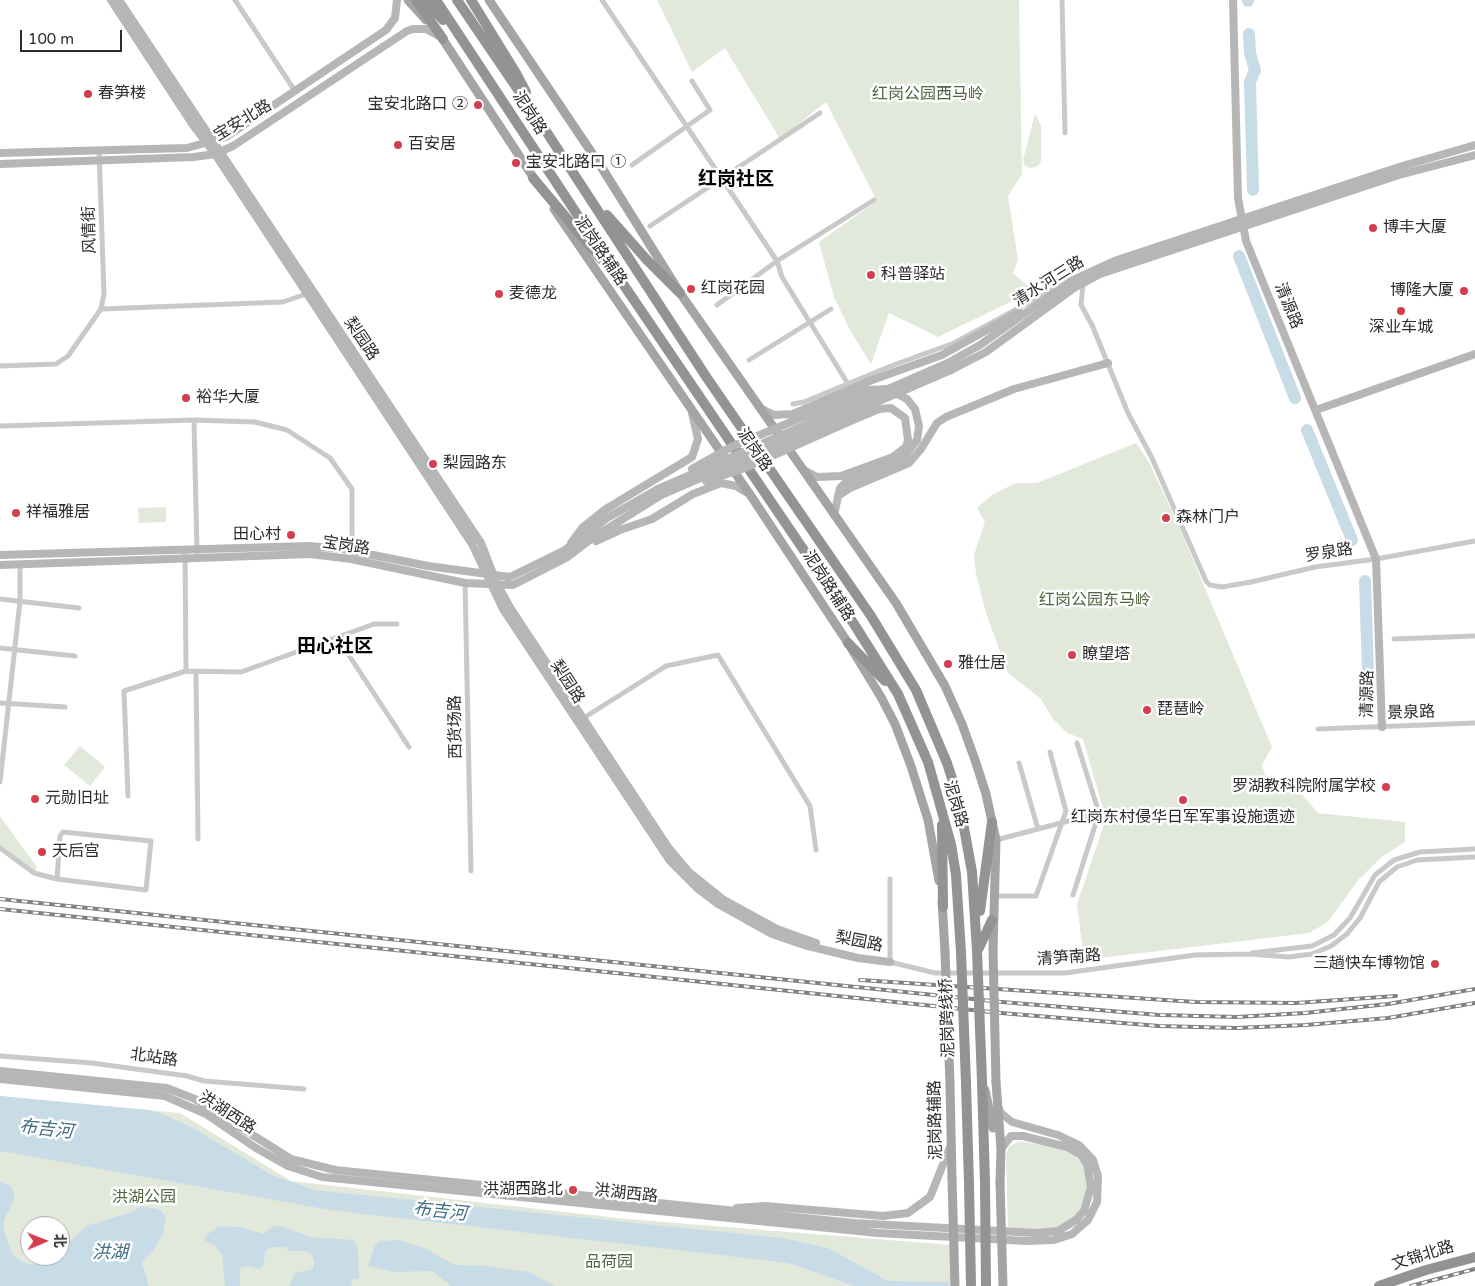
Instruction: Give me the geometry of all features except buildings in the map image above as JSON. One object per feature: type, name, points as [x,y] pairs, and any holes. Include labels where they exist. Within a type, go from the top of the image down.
[{"type":"highway","points":[[416,0],[443,39]]},
{"type":"highway","points":[[426,0],[443,20],[456,29]]},
{"type":"highway","name":"泥岗路","points":[[436,0],[619,278],[854,624],[898,694],[928,762],[951,844],[956,875],[961,952]]},
{"type":"highway","name":"泥岗路","points":[[457,0],[540,122],[707,378],[871,616],[916,690],[947,762],[959,800],[972,872],[978,937],[977,951]]},
{"type":"highway","points":[[472,0],[516,72],[540,122]]},
{"type":"highway","points":[[533,178],[582,239],[619,278]]},
{"type":"highway","points":[[593,203],[680,293]]},
{"type":"highway","points":[[848,643],[898,694]]},
{"type":"highway","points":[[941,809],[943,906]]},
{"type":"highway","points":[[978,937],[992,822]]},
{"type":"highway","points":[[977,951],[992,920]]},
{"type":"highway","name":"泥岗跨线桥","points":[[977,951],[985,1182],[986,1286]]},
{"type":"highway","name":"泥岗跨线桥","points":[[961,952],[971,1286]]},
{"type":"highway","name":"文锦北路","points":[[1379,1286],[1426,1270],[1475,1257]]},
{"type":"main road","name":"泥岗路辅路","points":[[408,0],[443,39],[533,178],[753,499],[848,643],[895,724],[928,820],[943,906],[952,1132],[955,1286]]},
{"type":"main road","points":[[490,2],[607,176],[680,293],[896,603],[945,686],[962,724],[975,760],[996,840],[992,950],[997,1106],[1001,1149],[1003,1286]]},
{"type":"main road","points":[[982,1081],[990,1108],[1000,1166]]},
{"type":"street","name":"梨园路","points":[[111,0],[193,126],[211,142]]},
{"type":"street","name":"梨园路","points":[[119,0],[472,544],[485,574],[493,583],[668,847],[702,884],[736,907],[784,932],[890,962]]},
{"type":"street","points":[[235,0],[295,90]]},
{"type":"street","name":"宝安北路","points":[[0,153],[187,148],[226,137],[386,30],[394,18],[397,0]]},
{"type":"street","points":[[602,0],[777,261],[782,277],[808,323],[848,384]]},
{"type":"street","points":[[1062,0],[1065,134]]},
{"type":"street","name":"清源路","points":[[1233,0],[1238,198],[1245,221]]},
{"type":"street","name":"清源路","points":[[1237,0],[1242,197],[1246,241],[1378,559],[1384,719],[1382,726]]},
{"type":"street","name":"宝安北路","points":[[0,164],[194,158],[218,152],[407,31],[426,29],[443,39]]},
{"type":"street","points":[[632,165],[710,110],[692,81]]},
{"type":"street","points":[[650,226],[820,113]]},
{"type":"street","name":"清水河三路","points":[[1245,221],[1399,167],[1475,145]]},
{"type":"street","name":"风情街","points":[[99,150],[104,294],[101,309]]},
{"type":"street","name":"清水河三路","points":[[659,492],[986,352],[1081,280],[1117,260],[1400,175],[1475,155]]},
{"type":"street","points":[[716,305],[777,261],[874,200]]},
{"type":"street","name":"清水河三路","points":[[949,367],[1071,282],[1081,280]]},
{"type":"street","name":"罗泉路","points":[[1081,280],[1081,305],[1108,363],[1128,414],[1152,458],[1206,581],[1210,585],[1222,587],[1267,579],[1298,570],[1378,559],[1475,541]]},
{"type":"street","points":[[793,404],[804,402],[954,343],[1071,282]]},
{"type":"street","name":"梨园路","points":[[309,293],[481,543],[494,576],[493,583],[502,609],[650,833],[685,877],[718,904],[772,934],[804,945],[858,958],[890,962]]},
{"type":"street","points":[[0,366],[56,364],[68,356],[101,309],[283,302],[309,293]]},
{"type":"street","points":[[761,408],[774,415],[793,414],[872,380],[942,355],[1041,302]]},
{"type":"street","points":[[749,360],[831,309]]},
{"type":"street","points":[[1317,410],[1475,354]]},
{"type":"street","points":[[838,496],[850,488],[909,463],[921,449],[937,423],[946,417],[1014,390],[1067,373],[1108,363]]},
{"type":"street","points":[[659,492],[731,447],[867,390],[887,388],[907,399],[915,410],[919,426],[917,440],[909,453],[895,462],[849,480],[840,488],[834,515]]},
{"type":"street","points":[[659,492],[737,471],[879,409],[891,408],[905,418],[908,440],[906,447],[893,457],[841,476],[813,476],[803,469]]},
{"type":"street","points":[[565,550],[588,522],[692,457],[698,439],[690,409]]},
{"type":"street","points":[[0,426],[194,420],[255,422],[287,430],[330,458],[352,489],[352,551]]},
{"type":"street","points":[[194,420],[197,553]]},
{"type":"street","points":[[566,558],[604,537],[652,518],[693,494],[721,483],[736,486],[753,499]]},
{"type":"street","name":"宝岗路","points":[[0,565],[309,546],[352,551],[428,566],[494,576],[516,575],[565,550],[607,518],[659,492]]},
{"type":"street","name":"宝岗路","points":[[197,553],[323,555],[466,583],[513,584],[524,581],[566,558],[659,492]]},
{"type":"street","points":[[185,554],[186,672]]},
{"type":"street","name":"宝岗路","points":[[0,555],[185,554]]},
{"type":"street","points":[[0,782],[20,601],[20,564]]},
{"type":"street","name":"西货场路","points":[[466,583],[471,871]]},
{"type":"street","points":[[0,599],[80,608]]},
{"type":"street","points":[[128,796],[124,692],[186,672],[241,672],[374,624],[397,624]]},
{"type":"street","points":[[1394,639],[1475,636]]},
{"type":"street","points":[[336,637],[409,747]]},
{"type":"street","points":[[0,648],[75,656]]},
{"type":"street","points":[[582,719],[666,666],[718,655],[810,806],[816,850]]},
{"type":"street","points":[[196,672],[198,839]]},
{"type":"street","points":[[0,703],[65,707]]},
{"type":"street","name":"景泉路","points":[[1318,729],[1475,724]]},
{"type":"street","points":[[1072,895],[1099,813],[1077,743]]},
{"type":"street","points":[[993,896],[1036,896],[1063,823],[1066,803],[1050,752]]},
{"type":"street","points":[[1019,763],[1038,829]]},
{"type":"street","points":[[996,840],[1099,813]]},
{"type":"street","points":[[0,848],[34,873],[57,879],[146,890],[151,841],[63,832],[60,836],[57,879]]},
{"type":"street","name":"清笋南路","points":[[1250,954],[1312,946],[1334,935],[1350,918],[1364,890],[1375,875],[1394,860],[1420,852],[1475,850]]},
{"type":"street","name":"清笋南路","points":[[890,962],[935,973],[1055,973],[1195,955],[1250,954],[1289,957],[1319,952],[1337,943],[1351,930],[1360,918],[1375,887],[1392,870],[1417,860],[1475,857]]},
{"type":"street","points":[[890,879],[892,926],[890,962]]},
{"type":"street","name":"北站路","points":[[0,1056],[92,1063],[187,1076],[204,1081],[304,1089]]},
{"type":"street","name":"洪湖西路","points":[[0,1071],[167,1088],[195,1099],[291,1159],[319,1167],[720,1210],[756,1217],[878,1233],[1017,1240],[1054,1240],[1072,1234],[1088,1220],[1097,1202],[1098,1176],[1093,1160],[1079,1145],[1050,1132],[1012,1122],[1001,1113],[997,1106]]},
{"type":"street","name":"洪湖西路","points":[[0,1079],[165,1096],[206,1114],[256,1148],[288,1166],[322,1177],[756,1217],[1026,1234],[1058,1231],[1076,1220],[1084,1211],[1091,1187],[1087,1164],[1080,1155],[1067,1147],[1023,1136],[1011,1136],[1003,1143],[1001,1149]]},
{"type":"street","name":"洪湖西路","points":[[720,1210],[765,1206],[893,1216],[908,1213],[930,1197],[939,1179],[950,1148],[952,1132]]},
{"type":"street","points":[[756,1217],[765,1206]]},
{"type":"green space","name":"红岗公园西马岭","points":[[657,0],[1019,0],[1022,174],[1008,196],[1018,260],[1013,273],[1029,287],[1008,303],[938,337],[889,313],[871,364],[851,332],[834,297],[819,242],[877,201],[826,102],[780,139],[725,48],[692,72]]},
{"type":"green space","points":[[1035,114],[1041,125],[1041,161],[1038,166],[1031,168],[1025,166],[1023,160]]},
{"type":"green space","name":"红岗公园东马岭","points":[[1136,443],[1149,462],[1180,529],[1272,747],[1262,765],[1270,793],[1299,791],[1318,813],[1405,822],[1405,842],[1383,856],[1359,879],[1328,922],[1309,933],[1084,960],[1077,904],[1106,819],[1083,739],[1067,733],[1053,719],[1041,699],[1008,673],[986,613],[976,574],[974,555],[985,522],[977,508],[993,494],[1016,483],[1037,483]]},
{"type":"green space","points":[[166,507],[166,522],[139,523],[138,508]]},
{"type":"green space","points":[[80,746],[105,767],[90,786],[64,765]]},
{"type":"green space","points":[[0,816],[37,867],[34,873],[0,848]]},
{"type":"green space","name":"洪湖公园","points":[[0,1096],[180,1113],[291,1181],[627,1219],[951,1245],[951,1286],[0,1286]]},
{"type":"green space","points":[[1019,1141],[1062,1149],[1076,1157],[1084,1165],[1088,1185],[1081,1209],[1074,1219],[1055,1229],[1008,1230],[1006,1155],[1009,1147]]},
{"type":"water","name":"布吉河","points":[[0,1096],[148,1110],[163,1114],[193,1128],[272,1175],[315,1190],[782,1238],[828,1248],[888,1281],[949,1282],[949,1286],[854,1286],[789,1263],[330,1210],[0,1151]]},
{"type":"water","name":"洪湖","points":[[0,1181],[11,1186],[15,1198],[4,1220],[4,1231],[12,1253],[20,1261],[20,1266],[70,1266],[70,1241],[86,1226],[129,1213],[142,1206],[161,1210],[166,1217],[163,1234],[154,1249],[142,1263],[149,1286],[0,1286]]},
{"type":"water","points":[[219,1226],[239,1227],[264,1234],[274,1226],[280,1226],[311,1237],[354,1240],[358,1248],[359,1279],[353,1278],[351,1286],[289,1286],[295,1273],[313,1269],[314,1261],[311,1254],[304,1251],[289,1251],[285,1247],[273,1247],[265,1251],[264,1264],[260,1269],[247,1266],[240,1268],[240,1286],[225,1286],[222,1255],[216,1247],[204,1240],[208,1234]]},
{"type":"water","points":[[399,1240],[424,1248],[455,1265],[488,1266],[528,1272],[556,1286],[451,1286],[432,1271],[393,1272],[368,1266],[374,1247],[380,1241]]},
{"type":"waterway","points":[[1249,34],[1250,53],[1255,70],[1250,82],[1253,190]]},
{"type":"waterway","points":[[1239,256],[1295,398]]},
{"type":"waterway","points":[[1307,430],[1352,540]]},
{"type":"waterway","points":[[1365,581],[1369,701]]},
{"type":"railway","points":[[0,899],[1002,1002],[1159,1015],[1237,1017],[1305,1013],[1388,1004],[1475,989]]},
{"type":"railway","points":[[0,909],[1001,1013],[1159,1026],[1236,1028],[1306,1025],[1388,1018],[1475,1003]]},
{"type":"railway","points":[[860,980],[1196,1002],[1296,1003],[1396,996]]},
{"type":"railway","points":[[1411,1286],[1475,1269]]},
{"type":"place","name":"春笋楼","points":[[88,94]]},
{"type":"place","name":"宝安北路口 ②","points":[[478,105]]},
{"type":"place","name":"百安居","points":[[398,145]]},
{"type":"place","name":"宝安北路口 ①","points":[[516,163]]},
{"type":"place","name":"博丰大厦","points":[[1373,228]]},
{"type":"place","name":"科普驿站","points":[[871,275]]},
{"type":"place","name":"红岗花园","points":[[691,289]]},
{"type":"place","name":"博隆大厦","points":[[1464,291]]},
{"type":"place","name":"麦德龙","points":[[499,294]]},
{"type":"place","name":"深业车城","points":[[1401,311]]},
{"type":"place","name":"裕华大厦","points":[[186,398]]},
{"type":"place","name":"梨园路东","points":[[433,464]]},
{"type":"place","name":"祥福雅居","points":[[16,513]]},
{"type":"place","name":"森林门户","points":[[1166,518]]},
{"type":"place","name":"田心村","points":[[291,535]]},
{"type":"place","name":"瞭望塔","points":[[1072,655]]},
{"type":"place","name":"雅仕居","points":[[948,664]]},
{"type":"place","name":"琵琶岭","points":[[1147,710]]},
{"type":"place","name":"罗湖教科院附属学校","points":[[1386,787]]},
{"type":"place","name":"元勋旧址","points":[[35,799]]},
{"type":"place","name":"红岗东村侵华日军军事设施遗迹","points":[[1183,800]]},
{"type":"place","name":"天后宫","points":[[42,852]]},
{"type":"place","name":"三趟快车博物馆","points":[[1435,964]]},
{"type":"place","name":"洪湖西路北","points":[[573,1190]]},
{"type":"district","name":"红岗社区","points":[[736,180]]},
{"type":"district","name":"田心社区","points":[[335,647]]},
{"type":"park label","name":"品荷园","points":[[609,1263]]}]
